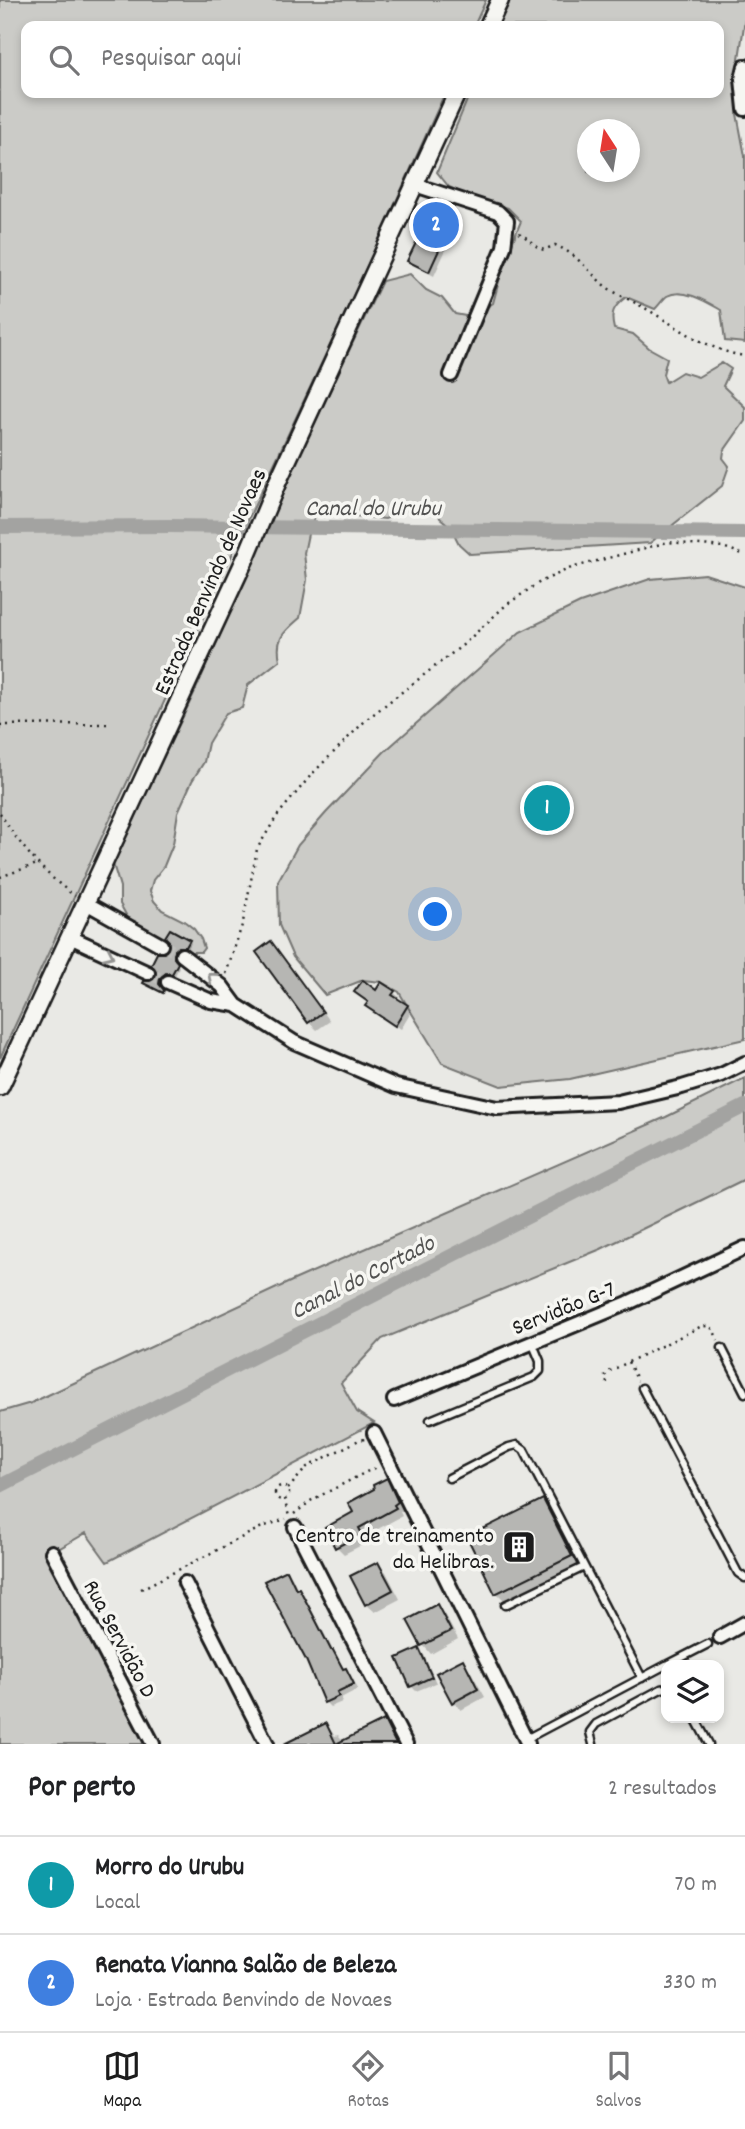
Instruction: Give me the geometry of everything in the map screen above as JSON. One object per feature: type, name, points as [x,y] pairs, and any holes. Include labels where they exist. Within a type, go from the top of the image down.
[{"type":"street","points":[[490,21],[500,0]]},
{"type":"street","points":[[745,66],[745,109]]},
{"type":"street","name":"Estrada Benvindo de Novaes","points":[[0,1087],[247,555],[278,481],[455,98]]},
{"type":"street","points":[[415,185],[498,212],[505,217],[508,228],[504,247],[451,375]]},
{"type":"street","points":[[86,903],[161,945]]},
{"type":"street","points":[[70,937],[148,973]]},
{"type":"street","points":[[182,955],[222,986],[236,1005],[294,1042],[396,1086],[497,1108],[618,1102],[682,1087],[745,1063]]},
{"type":"street","points":[[168,982],[211,1001],[236,1005]]},
{"type":"street","name":"Servidão G-7","points":[[394,1400],[628,1303],[745,1248]]},
{"type":"street","points":[[372,1437],[523,1742]]},
{"type":"street","points":[[292,1523],[406,1744]]},
{"type":"street","name":"Rua Servidão D","points":[[52,1552],[153,1744]]},
{"type":"street","points":[[185,1583],[267,1744]]},
{"type":"street","points":[[714,1640],[745,1623]]},
{"type":"lane","points":[[430,1420],[534,1377],[540,1371],[540,1361],[533,1342]]},
{"type":"lane","points":[[722,1348],[745,1393]]},
{"type":"lane","points":[[642,1388],[738,1573],[745,1578]]},
{"type":"lane","points":[[449,1478],[509,1447],[517,1445],[524,1450],[642,1678]]},
{"type":"lane","points":[[505,1605],[584,1567]]},
{"type":"lane","points":[[676,1660],[714,1640]]},
{"type":"lane","points":[[523,1742],[661,1668]]},
{"type":"lane","points":[[593,1744],[590,1732],[597,1724],[661,1689]]},
{"type":"lane","points":[[698,1723],[709,1744]]},
{"type":"path","points":[[508,228],[544,250],[555,245],[562,248],[581,261],[606,286],[703,342],[735,355],[745,356]]},
{"type":"path","points":[[222,986],[243,922],[257,849],[277,816],[312,774],[367,719],[464,645],[506,605],[540,582],[570,568],[668,542],[723,547],[745,555]]},
{"type":"path","points":[[0,725],[111,724]]},
{"type":"path","points":[[0,813],[12,834],[38,863],[86,903]]},
{"type":"path","points":[[0,877],[38,863]]},
{"type":"path","points":[[607,1383],[606,1376],[610,1371],[700,1327],[713,1329],[722,1348]]},
{"type":"path","points":[[628,1362],[642,1388]]},
{"type":"path","points":[[284,1499],[288,1497],[288,1489],[307,1467],[359,1440],[372,1437]]},
{"type":"path","points":[[141,1590],[262,1527],[292,1523],[312,1500],[379,1464]]},
{"type":"path","points":[[288,1489],[281,1486],[277,1488],[277,1496],[284,1499],[292,1523]]},
{"type":"shaded area","points":[[0,0],[486,0],[476,21],[21,21],[21,98],[443,98],[0,1058]]},
{"type":"shaded area","points":[[510,0],[745,0],[738,65],[737,114],[745,156],[745,343],[725,341],[721,310],[687,294],[667,296],[655,309],[626,297],[615,307],[612,319],[614,329],[633,334],[649,348],[667,358],[663,374],[666,382],[682,372],[698,377],[722,363],[731,369],[723,386],[745,407],[745,421],[724,451],[723,458],[729,466],[722,486],[650,543],[470,554],[459,544],[450,526],[440,518],[437,506],[421,505],[385,519],[335,514],[326,506],[315,516],[304,553],[307,580],[300,618],[282,636],[279,646],[280,660],[248,685],[242,708],[226,713],[208,743],[204,762],[178,812],[173,844],[164,866],[153,880],[150,891],[154,901],[162,910],[194,929],[201,939],[204,948],[201,952],[191,952],[130,922],[120,904],[120,887],[113,864],[382,281],[410,274],[426,290],[442,298],[455,314],[471,317],[493,303],[504,263],[521,221],[508,208],[476,199],[449,187],[437,172],[468,98],[724,98],[724,21],[500,21]]},
{"type":"shaded area","points":[[705,574],[745,587],[745,1039],[570,1079],[501,1086],[442,1063],[399,992],[381,982],[363,980],[325,995],[293,957],[279,925],[278,881],[298,845],[326,813],[384,752],[520,632],[580,603],[650,579]]},
{"type":"shaded area","points":[[745,1078],[745,1179],[601,1249],[382,1339],[341,1383],[357,1412],[374,1423],[107,1562],[86,1533],[55,1551],[148,1744],[0,1744],[0,1412],[31,1403],[294,1280],[666,1117]]},
{"type":"building","points":[[429,216],[450,226],[429,272],[407,261]]},
{"type":"building","points":[[170,929],[190,940],[186,947],[175,950],[174,958],[178,963],[172,974],[166,973],[160,978],[159,984],[164,990],[163,993],[143,983],[156,977],[157,972],[151,965],[157,953],[165,953],[169,949],[169,941],[165,937]]},
{"type":"building","points":[[271,941],[323,1012],[308,1023],[256,952]]},
{"type":"building","points":[[363,980],[376,990],[381,982],[395,991],[392,995],[408,1005],[395,1026],[365,1006],[368,1002],[354,992]]},
{"type":"building","points":[[387,1478],[398,1502],[394,1505],[396,1508],[359,1528],[362,1534],[335,1548],[325,1528],[353,1512],[348,1503],[374,1489],[373,1485]]},
{"type":"building","name":"Centro de treinamento da Helibras.","points":[[543,1499],[572,1556],[495,1594],[467,1537]]},
{"type":"building","points":[[378,1562],[393,1590],[365,1605],[350,1576]]},
{"type":"building","points":[[287,1570],[331,1650],[343,1669],[346,1668],[354,1684],[337,1692],[339,1696],[324,1703],[306,1660],[264,1581]]},
{"type":"building","points":[[437,1604],[451,1631],[421,1646],[407,1620]]},
{"type":"building","points":[[419,1648],[432,1677],[410,1687],[397,1658]]},
{"type":"building","points":[[463,1659],[478,1689],[452,1703],[436,1673]]},
{"type":"building","points":[[384,1720],[396,1744],[336,1744]]},
{"type":"building","points":[[326,1723],[336,1744],[284,1744]]},
{"type":"waterway","name":"Canal do Urubu","points":[[0,527],[170,526],[745,533]]},
{"type":"waterway","name":"Canal do Cortado","points":[[0,1486],[745,1106]]},
{"type":"tunnel","points":[[161,945],[182,955]]},
{"type":"tunnel","points":[[148,973],[168,982]]},
{"type":"place","name":"Renata Vianna Salão de Beleza","points":[[436,225]]},
{"type":"place","name":"Morro do Urubu","points":[[547,808]]},
{"type":"place","name":"Centro de treinamento da Helibras.","points":[[519,1547]]}]
